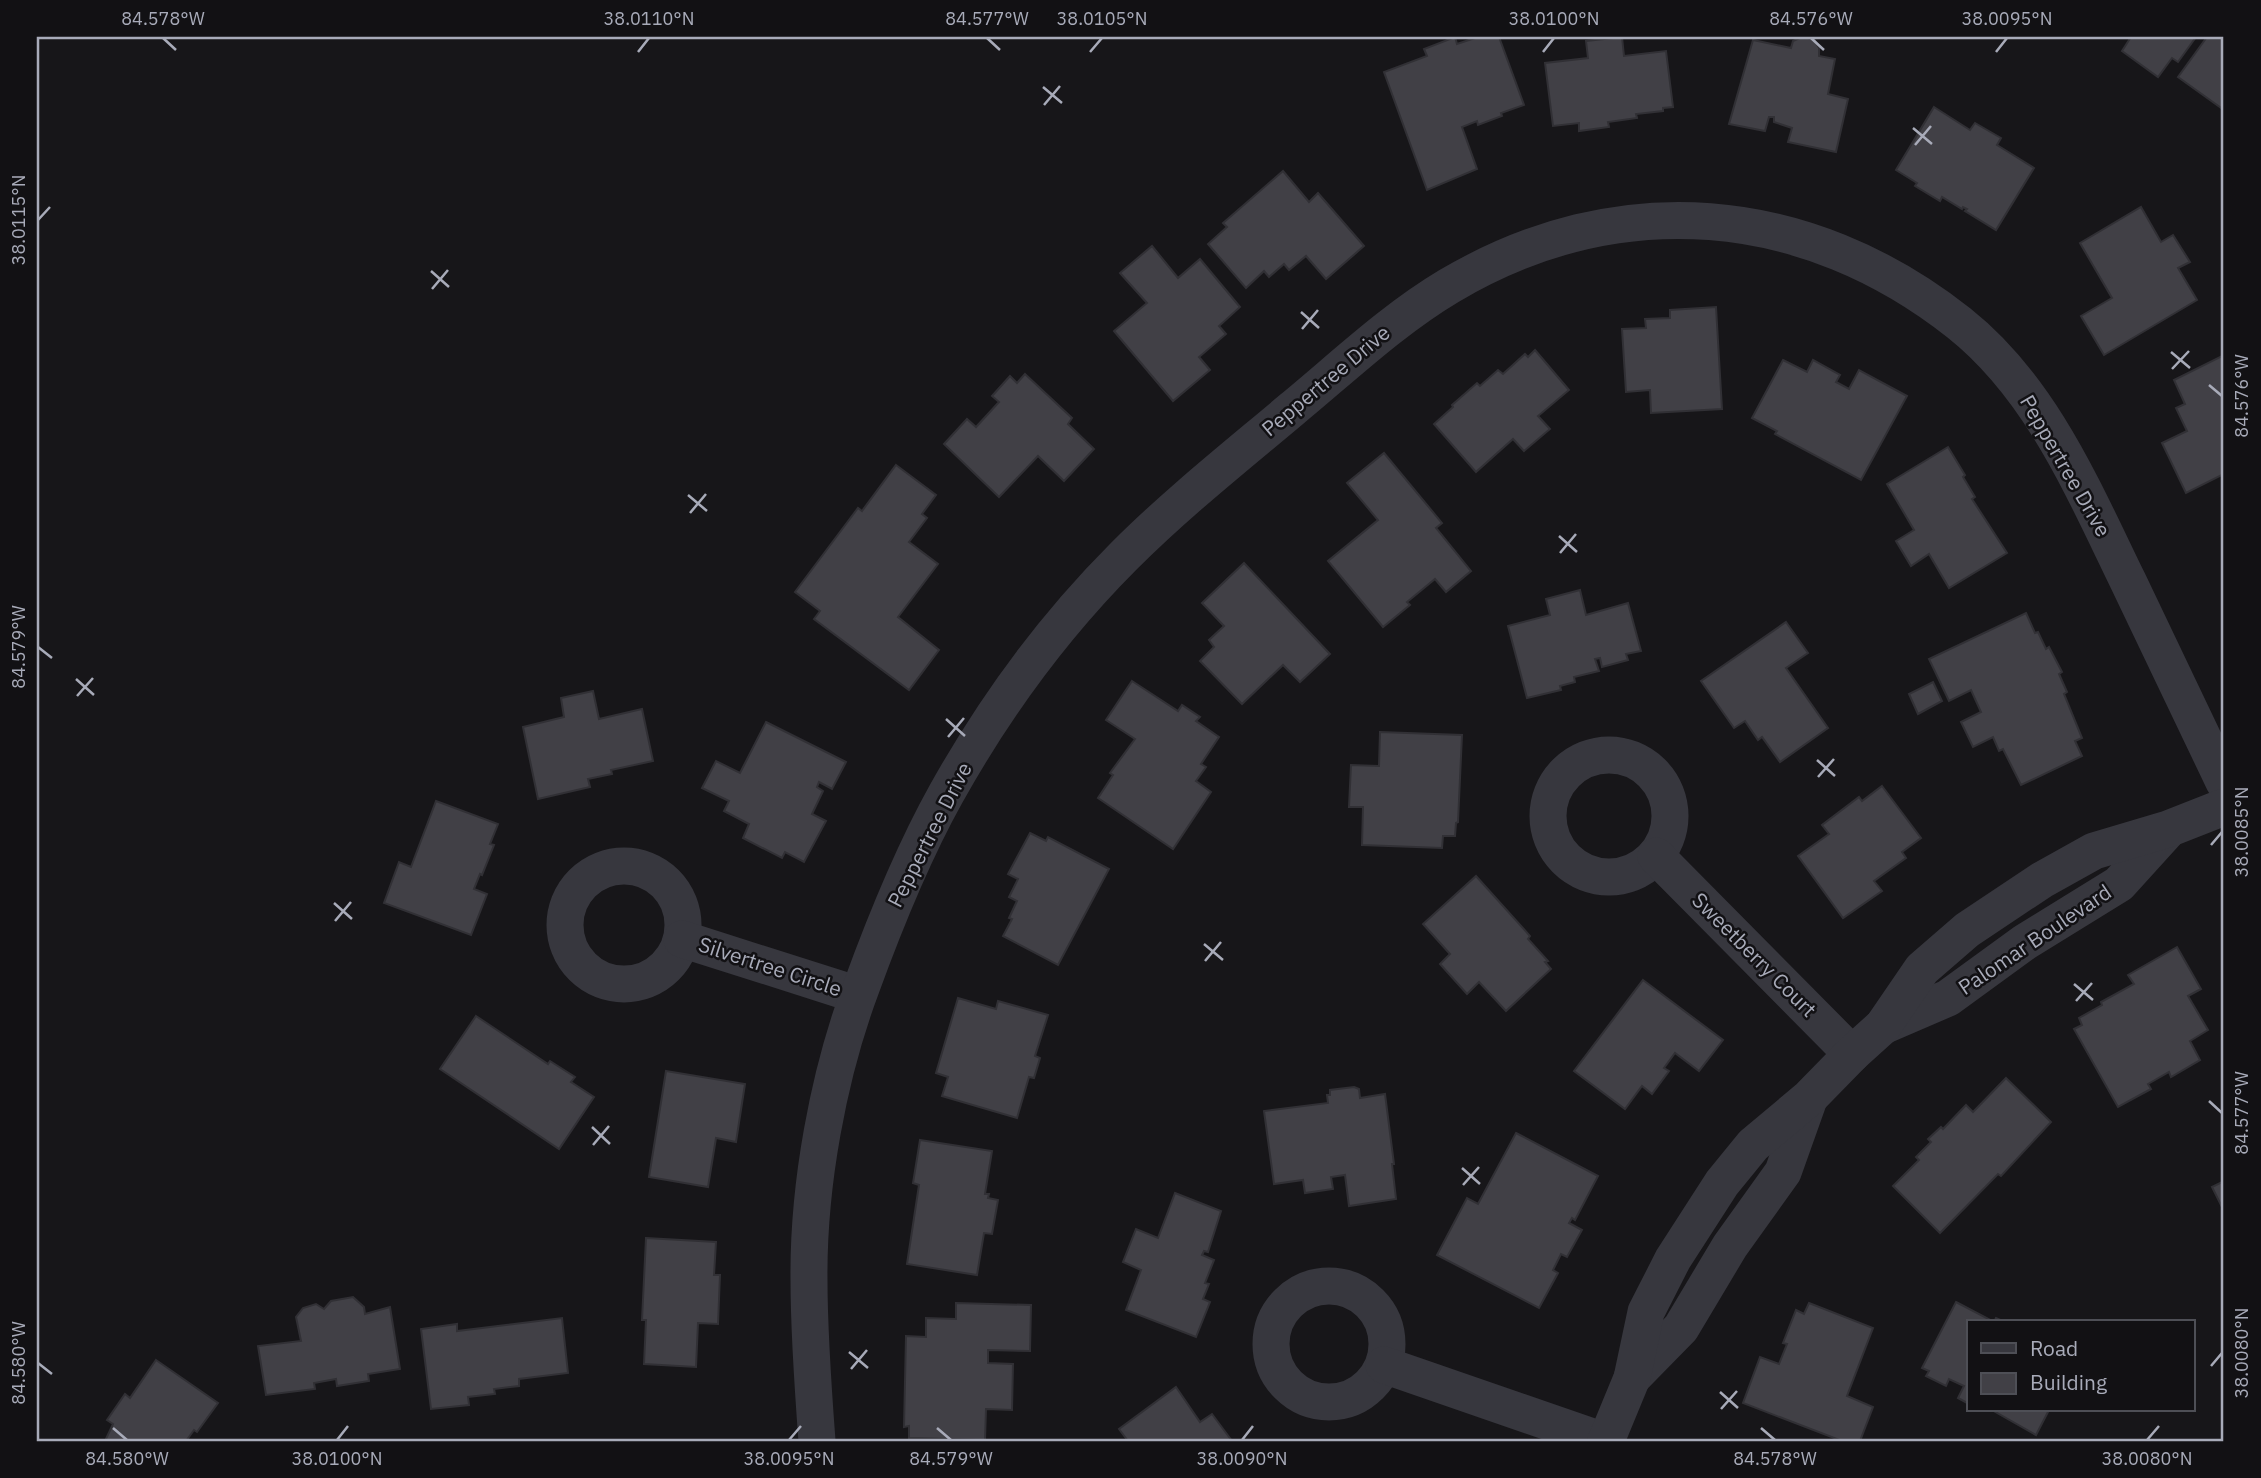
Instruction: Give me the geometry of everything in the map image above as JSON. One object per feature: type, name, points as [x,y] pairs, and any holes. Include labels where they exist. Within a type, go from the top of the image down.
[{"type":"street","name":"Peppertree Drive","points":[[817,1441],[808,1274],[815,1178],[832,1086],[858,995],[899,892],[945,796],[1002,704],[1052,637],[1121,559],[1188,495],[1398,321],[1445,289],[1499,259],[1562,237],[1616,225],[1684,220],[1744,224],[1799,237],[1854,258],[1914,290],[1965,328],[2010,372],[2045,421],[2087,495],[2224,782]]},
{"type":"street","name":"Palomar Boulevard","points":[[1605,1441],[1632,1378],[1681,1328],[1730,1246],[1783,1172],[1809,1098],[1883,1026],[1948,998],[2025,942],[2119,884],[2168,830],[2224,807]]},
{"type":"street","name":"Sweetberry Court","points":[[1656,856],[1852,1054]]},
{"type":"street","name":"Silvertree Circle","points":[[682,939],[858,995]]},
{"type":"street","points":[[1384,1365],[1605,1441]]},
{"type":"building","points":[[1455,37],[1457,44],[1478,37],[1499,37],[1524,105],[1478,125],[1477,121],[1462,127],[1477,169],[1427,190],[1384,72],[1427,56],[1424,49]]},
{"type":"building","points":[[1622,37],[1624,56],[1666,51],[1673,107],[1636,114],[1637,118],[1608,122],[1609,127],[1579,131],[1579,123],[1553,126],[1545,63],[1588,58],[1586,41]]},
{"type":"building","points":[[1802,37],[1814,39],[1819,48],[1819,56],[1835,59],[1828,94],[1848,99],[1836,152],[1788,142],[1792,128],[1774,122],[1774,117],[1769,117],[1765,131],[1729,124],[1753,40],[1791,48],[1793,41]]},
{"type":"building","points":[[2131,37],[2196,37],[2178,62],[2172,58],[2158,77],[2122,51]]},
{"type":"building","points":[[2207,37],[2224,37],[2224,110],[2178,77]]},
{"type":"building","points":[[1934,107],[1970,130],[1975,123],[2001,138],[1997,145],[2034,168],[1996,230],[1965,211],[1967,209],[1962,209],[1942,197],[1940,201],[1915,186],[1917,183],[1896,170]]},
{"type":"building","points":[[1283,171],[1309,202],[1318,193],[1364,246],[1326,279],[1306,256],[1289,270],[1284,264],[1269,277],[1264,271],[1246,288],[1208,244],[1227,227],[1223,223]]},
{"type":"building","points":[[2141,207],[2161,242],[2173,235],[2190,262],[2178,268],[2197,300],[2104,355],[2081,316],[2112,298],[2080,243]]},
{"type":"building","points":[[1152,246],[1178,278],[1200,259],[1240,307],[1219,326],[1226,334],[1199,357],[1210,370],[1173,401],[1114,331],[1147,303],[1120,273]]},
{"type":"building","points":[[1716,307],[1722,409],[1651,413],[1650,390],[1626,392],[1622,329],[1646,328],[1645,319],[1670,318],[1670,310]]},
{"type":"building","points":[[1535,350],[1569,390],[1538,416],[1550,429],[1524,451],[1513,439],[1476,472],[1434,424],[1477,383],[1480,386],[1498,370],[1503,374],[1525,354],[1528,357]]},
{"type":"building","points":[[2224,355],[2224,474],[2186,493],[2162,443],[2187,431],[2176,408],[2185,404],[2174,380]]},
{"type":"building","points":[[1783,360],[1807,372],[1813,360],[1840,375],[1836,382],[1849,389],[1859,370],[1907,396],[1861,480],[1775,434],[1777,431],[1752,418]]},
{"type":"building","points":[[1025,374],[1072,418],[1068,424],[1094,449],[1064,481],[1038,456],[999,497],[944,444],[967,419],[976,427],[999,402],[992,396],[1010,376],[1017,383]]},
{"type":"building","points":[[1948,447],[1965,475],[1963,477],[1975,497],[1972,499],[2007,553],[1949,588],[1929,554],[1911,566],[1896,541],[1914,530],[1887,484]]},
{"type":"building","points":[[1384,453],[1442,523],[1436,528],[1471,571],[1446,592],[1435,579],[1407,602],[1410,605],[1383,627],[1328,561],[1378,520],[1347,483]]},
{"type":"building","points":[[896,465],[936,495],[922,514],[927,518],[909,542],[938,564],[898,617],[939,650],[909,690],[814,619],[820,611],[795,592],[858,508],[862,511]]},
{"type":"building","points":[[1244,563],[1330,654],[1300,682],[1283,665],[1242,704],[1200,661],[1214,647],[1209,640],[1224,626],[1202,603]]},
{"type":"building","points":[[1580,590],[1586,615],[1628,603],[1641,651],[1626,654],[1628,660],[1602,667],[1600,658],[1595,659],[1599,671],[1574,677],[1575,682],[1560,686],[1561,690],[1527,698],[1508,626],[1550,615],[1546,599]]},
{"type":"building","points":[[2026,613],[2035,633],[2038,632],[2046,649],[2049,647],[2062,672],[2059,674],[2067,692],[2064,694],[2082,738],[2075,741],[2082,756],[2021,785],[2003,749],[1999,751],[1993,737],[1973,747],[1961,722],[1981,712],[1971,690],[1949,701],[1929,659]]},
{"type":"building","points":[[1786,622],[1808,653],[1786,668],[1828,728],[1780,762],[1762,737],[1758,740],[1745,721],[1734,728],[1701,681]]},
{"type":"building","points":[[1132,681],[1178,711],[1182,705],[1200,717],[1196,721],[1219,737],[1201,764],[1206,767],[1196,781],[1211,792],[1173,849],[1098,798],[1113,775],[1110,773],[1135,739],[1106,720]]},
{"type":"building","points":[[1933,682],[1942,701],[1918,714],[1909,694]]},
{"type":"building","points":[[593,691],[599,719],[642,709],[653,761],[611,770],[612,774],[588,779],[590,787],[538,799],[523,727],[564,717],[561,698]]},
{"type":"building","points":[[766,722],[846,762],[832,789],[819,782],[817,787],[823,791],[812,814],[826,821],[804,862],[785,852],[782,858],[743,838],[749,824],[724,811],[729,801],[702,788],[716,761],[740,773]]},
{"type":"building","points":[[1380,732],[1462,735],[1458,822],[1455,836],[1443,836],[1442,848],[1362,845],[1363,807],[1349,807],[1351,765],[1379,766]]},
{"type":"building","points":[[1882,786],[1921,838],[1902,852],[1906,858],[1874,881],[1882,891],[1843,918],[1798,856],[1829,834],[1822,825],[1859,797],[1862,801]]},
{"type":"building","points":[[436,801],[498,824],[490,844],[494,845],[474,889],[487,894],[471,935],[384,903],[399,862],[411,867]]},
{"type":"building","points":[[1030,833],[1046,841],[1048,837],[1109,869],[1058,965],[1003,936],[1017,901],[1009,897],[1018,879],[1008,874]]},
{"type":"building","points":[[1476,876],[1530,936],[1528,939],[1548,961],[1545,962],[1551,969],[1506,1011],[1479,982],[1467,994],[1440,964],[1450,954],[1423,924]]},
{"type":"building","points":[[2177,947],[2201,989],[2188,996],[2208,1030],[2190,1041],[2200,1060],[2171,1077],[2169,1072],[2148,1084],[2151,1089],[2118,1107],[2074,1029],[2082,1025],[2079,1018],[2134,984],[2128,975]]},
{"type":"building","points":[[1643,980],[1723,1040],[1699,1071],[1675,1053],[1664,1068],[1669,1071],[1652,1094],[1642,1086],[1625,1109],[1574,1071]]},
{"type":"building","points":[[958,998],[996,1009],[998,1001],[1048,1015],[1035,1056],[1040,1058],[1034,1078],[1029,1077],[1017,1118],[942,1096],[948,1077],[936,1073]]},
{"type":"building","points":[[476,1016],[548,1064],[550,1061],[575,1077],[571,1082],[594,1097],[559,1149],[440,1069]]},
{"type":"building","points":[[666,1071],[745,1084],[736,1142],[716,1138],[708,1187],[649,1177]]},
{"type":"building","points":[[2006,1078],[2051,1122],[2001,1176],[1998,1174],[1940,1233],[1893,1186],[1919,1160],[1916,1157],[1931,1142],[1928,1139],[1941,1127],[1943,1129],[1966,1105],[1973,1112]]},
{"type":"building","points":[[1354,1087],[1359,1089],[1360,1098],[1385,1094],[1396,1199],[1349,1206],[1345,1175],[1331,1177],[1333,1189],[1305,1193],[1303,1180],[1274,1184],[1264,1111],[1328,1103],[1327,1095],[1330,1095],[1330,1090]]},
{"type":"building","points":[[1516,1133],[1598,1176],[1575,1220],[1572,1218],[1569,1223],[1582,1230],[1567,1257],[1561,1254],[1553,1270],[1558,1273],[1539,1308],[1437,1255],[1467,1198],[1478,1204]]},
{"type":"building","points":[[920,1140],[992,1151],[985,1194],[989,1194],[988,1198],[998,1200],[992,1234],[984,1233],[977,1275],[907,1264],[919,1185],[913,1183]]},
{"type":"building","points":[[2224,1181],[2224,1211],[2212,1187]]},
{"type":"building","points":[[1175,1193],[1221,1211],[1208,1252],[1204,1251],[1202,1255],[1214,1260],[1205,1283],[1209,1284],[1203,1299],[1210,1302],[1196,1337],[1126,1310],[1141,1270],[1123,1262],[1136,1229],[1158,1238]]},
{"type":"building","points":[[646,1238],[716,1242],[714,1275],[720,1275],[718,1324],[698,1323],[696,1367],[644,1364],[646,1320],[642,1320]]},
{"type":"building","points":[[353,1297],[364,1307],[365,1314],[390,1307],[400,1369],[368,1374],[369,1381],[337,1386],[336,1379],[314,1383],[315,1389],[266,1395],[258,1346],[301,1341],[296,1317],[303,1308],[316,1304],[324,1309],[331,1301]]},
{"type":"building","points":[[1956,1302],[1990,1320],[1967,1320],[1967,1403],[1958,1398],[1964,1386],[1949,1379],[1946,1386],[1926,1376],[1929,1371],[1922,1368]]},
{"type":"building","points":[[956,1303],[1031,1305],[1030,1351],[988,1350],[988,1363],[1013,1364],[1012,1410],[986,1409],[985,1440],[909,1438],[909,1426],[904,1427],[906,1336],[926,1337],[926,1318],[956,1319]]},
{"type":"building","points":[[1809,1303],[1873,1328],[1847,1396],[1873,1407],[1860,1441],[1842,1441],[1743,1403],[1760,1357],[1779,1364],[1787,1344],[1783,1343],[1796,1310],[1804,1314]]},
{"type":"building","points":[[562,1318],[568,1373],[519,1379],[519,1386],[494,1389],[495,1394],[468,1397],[469,1405],[431,1409],[421,1329],[457,1324],[457,1331]]},
{"type":"building","points":[[156,1360],[218,1403],[197,1432],[194,1430],[186,1441],[105,1441],[113,1424],[107,1420],[125,1394],[130,1398]]},
{"type":"building","points":[[1176,1387],[1200,1422],[1212,1414],[1232,1441],[1128,1441],[1119,1429]]},
{"type":"building","points":[[1996,1412],[2048,1412],[2036,1435]]}]
